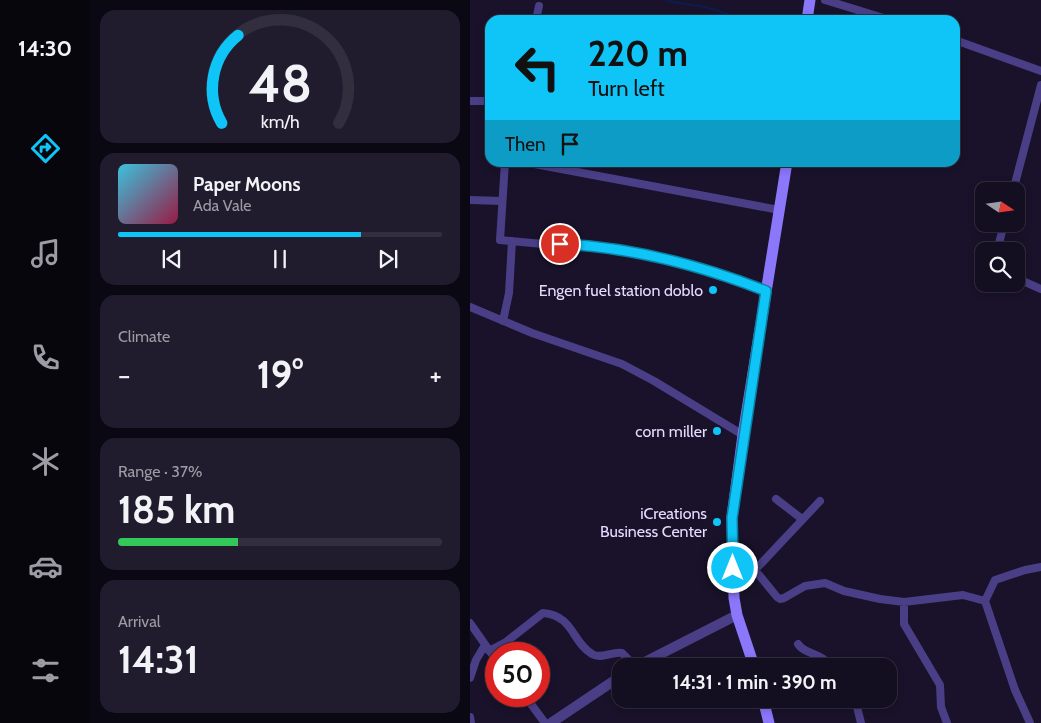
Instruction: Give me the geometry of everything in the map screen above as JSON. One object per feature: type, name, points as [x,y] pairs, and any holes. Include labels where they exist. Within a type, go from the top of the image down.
[{"type":"main road","points":[[808,15],[810,0]]},
{"type":"main road","points":[[751,658],[737,615],[734,598],[732,580],[734,555],[732,518],[743,434],[786,167]]},
{"type":"main road","points":[[765,708],[769,723]]},
{"type":"street","points":[[825,0],[874,15]]},
{"type":"street","points":[[537,15],[539,6]]},
{"type":"street","points":[[960,42],[1041,71]]},
{"type":"street","points":[[1015,182],[1041,85]]},
{"type":"street","points":[[470,101],[485,101]]},
{"type":"street","points":[[505,167],[500,240],[574,244],[648,255],[693,265],[766,291]]},
{"type":"street","points":[[551,167],[779,210]]},
{"type":"street","points":[[470,200],[502,201]]},
{"type":"street","points":[[503,321],[509,294],[512,241]]},
{"type":"street","points":[[1025,282],[1041,289]]},
{"type":"street","points":[[470,307],[532,333],[622,364],[743,434]]},
{"type":"street","points":[[776,499],[802,519]]},
{"type":"street","points":[[732,580],[742,578],[755,570],[820,501]]},
{"type":"street","points":[[1030,723],[1015,690],[985,601],[995,580],[1041,567]]},
{"type":"street","points":[[755,570],[780,599],[805,586],[825,583],[844,591],[904,602],[964,595],[985,601]]},
{"type":"street","points":[[904,602],[904,624],[940,685],[941,707],[946,723]]},
{"type":"street","points":[[506,642],[543,613],[552,614],[561,618],[592,654],[599,656],[622,653],[627,658]]},
{"type":"street","points":[[652,658],[737,615]]},
{"type":"street","points":[[470,623],[485,645]]},
{"type":"street","points":[[798,644],[801,649],[824,658]]},
{"type":"street","points":[[470,678],[476,660],[485,650]]},
{"type":"street","points":[[551,723],[612,682]]},
{"type":"street","points":[[533,707],[545,723]]},
{"type":"street","points":[[857,708],[861,723]]},
{"type":"street","points":[[470,717],[471,723]]},
{"type":"waterway","points":[[668,1],[705,7],[731,15]]},
{"type":"place","name":"Engen fuel station doblo","points":[[713,290]]},
{"type":"place","name":"corn miller","points":[[717,431]]},
{"type":"place","name":"iCreations Business Center","points":[[717,522]]},
{"type":"route","points":[[560,244],[574,244],[648,255],[693,265],[766,291],[743,434],[732,518],[733,568]]}]
